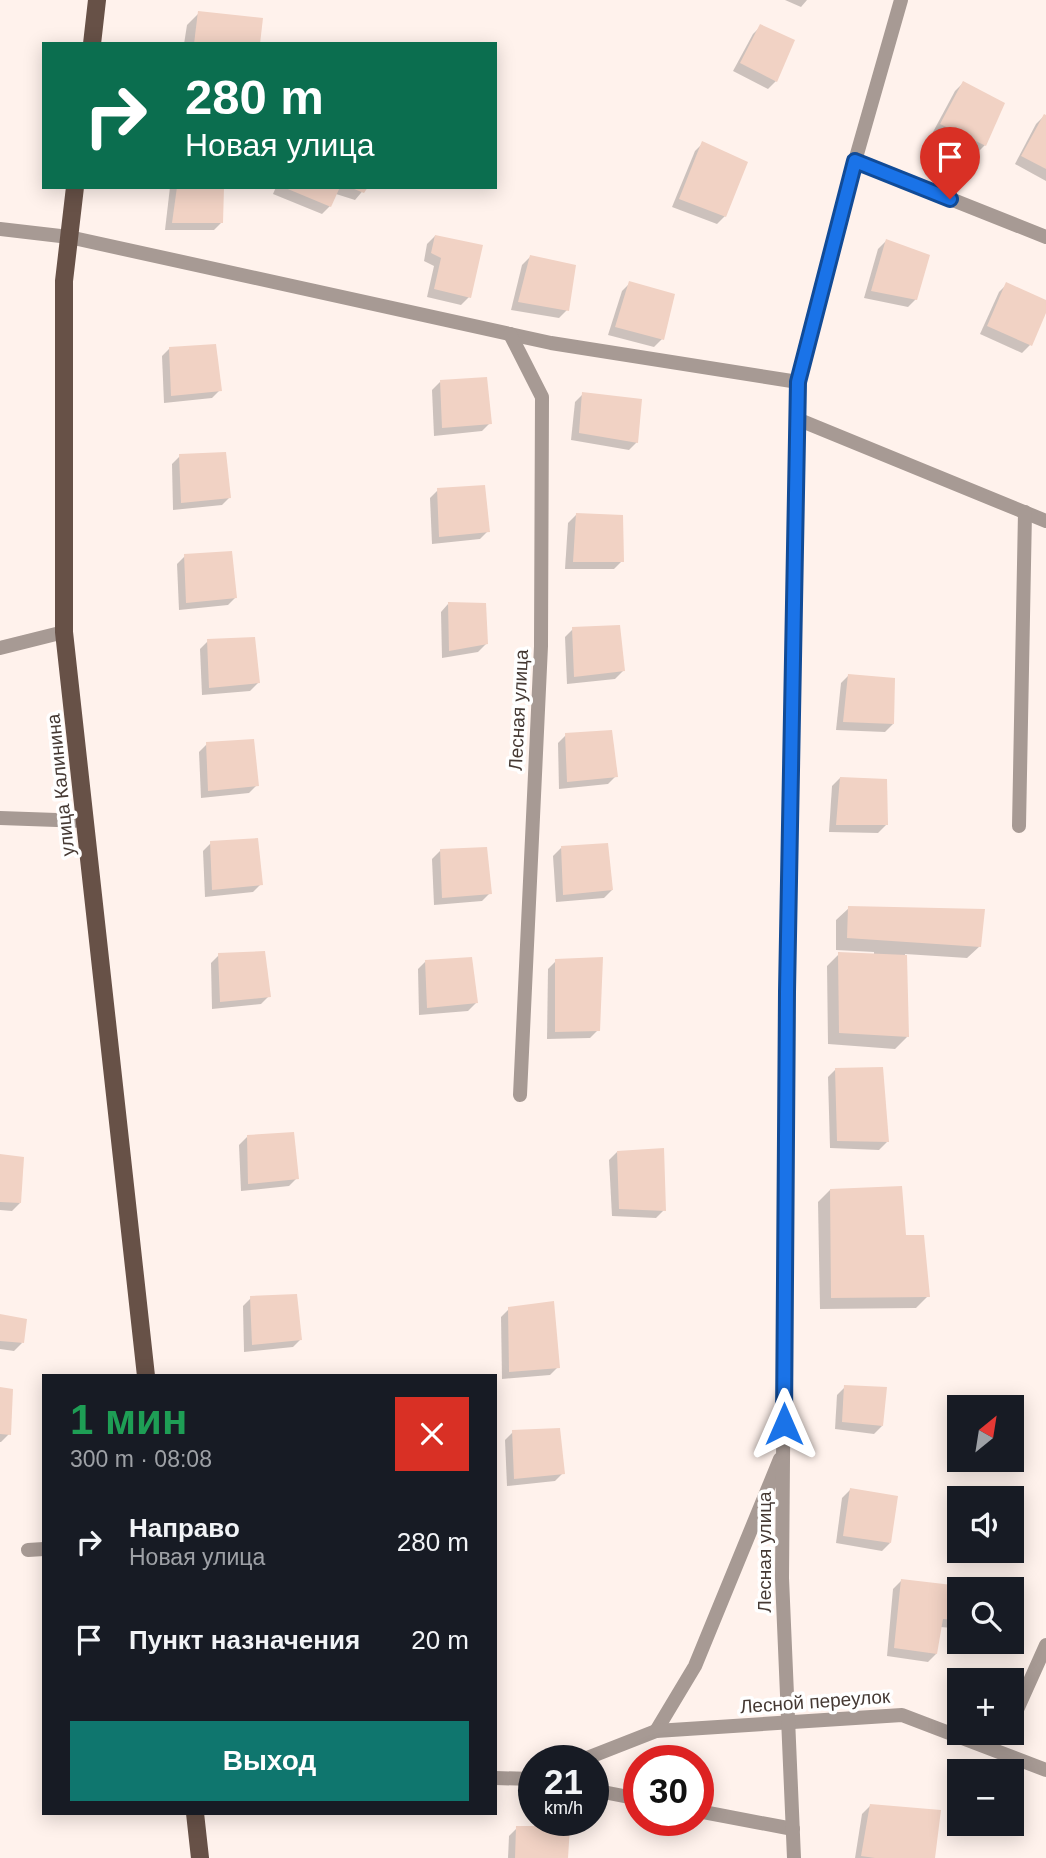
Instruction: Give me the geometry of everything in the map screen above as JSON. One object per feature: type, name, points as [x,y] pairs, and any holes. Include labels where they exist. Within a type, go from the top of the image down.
[{"type":"main road","points":[[92,42],[97,0]]},
{"type":"main road","name":"улица Калинина","points":[[75,189],[64,281],[64,632],[146,1374]]},
{"type":"main road","points":[[195,1815],[200,1858]]},
{"type":"street","name":"Лесная улица","points":[[794,1858],[782,1578],[787,992],[798,382],[855,161],[901,0]]},
{"type":"street","points":[[855,161],[1046,237]]},
{"type":"street","points":[[0,229],[69,237],[551,342],[798,382]]},
{"type":"street","name":"Лесная улица","points":[[510,334],[542,397],[541,646],[520,1095]]},
{"type":"street","points":[[797,419],[1046,521]]},
{"type":"street","points":[[1019,826],[1025,512]]},
{"type":"street","points":[[0,648],[64,632]]},
{"type":"street","points":[[0,818],[85,821]]},
{"type":"street","points":[[656,1731],[695,1666],[783,1451]]},
{"type":"street","points":[[28,1550],[42,1549]]},
{"type":"street","points":[[1024,1695],[1046,1646]]},
{"type":"street","name":"Лесной переулок","points":[[609,1749],[656,1731],[902,1715],[1046,1770]]},
{"type":"street","points":[[497,1779],[518,1779]]},
{"type":"street","points":[[714,1814],[793,1829]]},
{"type":"building","points":[[198,11],[263,18],[260,42],[194,42]]},
{"type":"building","points":[[760,24],[795,40],[777,82],[740,63]]},
{"type":"building","points":[[963,81],[1005,103],[986,146],[940,124]]},
{"type":"building","points":[[1044,114],[1046,115],[1046,169],[1021,156]]},
{"type":"building","points":[[702,141],[748,162],[726,217],[679,199]]},
{"type":"building","points":[[177,189],[224,189],[223,223],[172,223]]},
{"type":"building","points":[[288,189],[339,189],[331,207]]},
{"type":"building","points":[[435,235],[483,245],[471,298],[434,289],[441,258],[431,253]]},
{"type":"building","points":[[886,239],[930,255],[917,300],[871,291]]},
{"type":"building","points":[[530,255],[576,265],[569,311],[518,302]]},
{"type":"building","points":[[629,281],[675,294],[664,340],[615,327]]},
{"type":"building","points":[[1006,282],[1046,300],[1046,313],[1032,346],[987,326]]},
{"type":"building","points":[[216,344],[222,391],[171,396],[169,347]]},
{"type":"building","points":[[487,377],[492,424],[442,428],[440,380]]},
{"type":"building","points":[[582,392],[642,399],[638,443],[579,433]]},
{"type":"building","points":[[226,452],[231,498],[181,503],[179,454]]},
{"type":"building","points":[[485,485],[490,532],[439,537],[437,488]]},
{"type":"building","points":[[576,513],[623,515],[624,562],[573,562]]},
{"type":"building","points":[[232,551],[237,598],[186,603],[184,554]]},
{"type":"building","points":[[448,602],[486,603],[488,644],[449,651]]},
{"type":"building","points":[[620,625],[625,671],[574,677],[572,627]]},
{"type":"building","points":[[255,637],[260,683],[209,688],[207,639]]},
{"type":"building","points":[[848,674],[895,678],[894,724],[843,722]]},
{"type":"building","points":[[612,730],[618,777],[567,782],[565,733]]},
{"type":"building","points":[[254,739],[259,786],[208,791],[206,742]]},
{"type":"building","points":[[840,777],[887,779],[888,825],[836,825]]},
{"type":"building","points":[[258,838],[263,885],[212,890],[210,841]]},
{"type":"building","points":[[608,843],[613,890],[563,895],[561,846]]},
{"type":"building","points":[[487,847],[492,894],[442,898],[440,849]]},
{"type":"building","points":[[848,906],[985,909],[981,947],[847,938]]},
{"type":"building","points":[[265,951],[271,997],[220,1002],[218,953]]},
{"type":"building","points":[[838,952],[907,955],[909,1037],[839,1033]]},
{"type":"building","points":[[472,957],[478,1003],[427,1008],[425,960]]},
{"type":"building","points":[[603,957],[600,1031],[555,1032],[555,959]]},
{"type":"building","points":[[883,1067],[889,1142],[837,1141],[835,1068]]},
{"type":"building","points":[[294,1132],[299,1179],[248,1184],[247,1135]]},
{"type":"building","points":[[664,1148],[666,1211],[619,1209],[617,1151]]},
{"type":"building","points":[[0,1154],[24,1157],[21,1203],[0,1202]]},
{"type":"building","points":[[902,1186],[906,1235],[924,1235],[930,1297],[831,1298],[830,1189]]},
{"type":"building","points":[[297,1294],[302,1340],[252,1345],[250,1296]]},
{"type":"building","points":[[554,1301],[560,1368],[509,1372],[508,1307]]},
{"type":"building","points":[[0,1314],[27,1319],[24,1343],[0,1341]]},
{"type":"building","points":[[844,1385],[887,1387],[883,1426],[842,1422]]},
{"type":"building","points":[[0,1387],[13,1389],[11,1435],[0,1434]]},
{"type":"building","points":[[560,1428],[565,1474],[514,1479],[512,1430]]},
{"type":"building","points":[[850,1488],[898,1496],[891,1543],[843,1536]]},
{"type":"building","points":[[901,1579],[947,1584],[947,1619],[943,1619],[937,1654],[894,1648]]},
{"type":"building","points":[[870,1804],[941,1810],[935,1858],[861,1856]]},
{"type":"building","points":[[516,1826],[518,1836],[569,1836],[568,1858],[515,1858]]},
{"type":"route","points":[[784,1424],[787,992],[798,382],[855,161],[950,199]]}]
